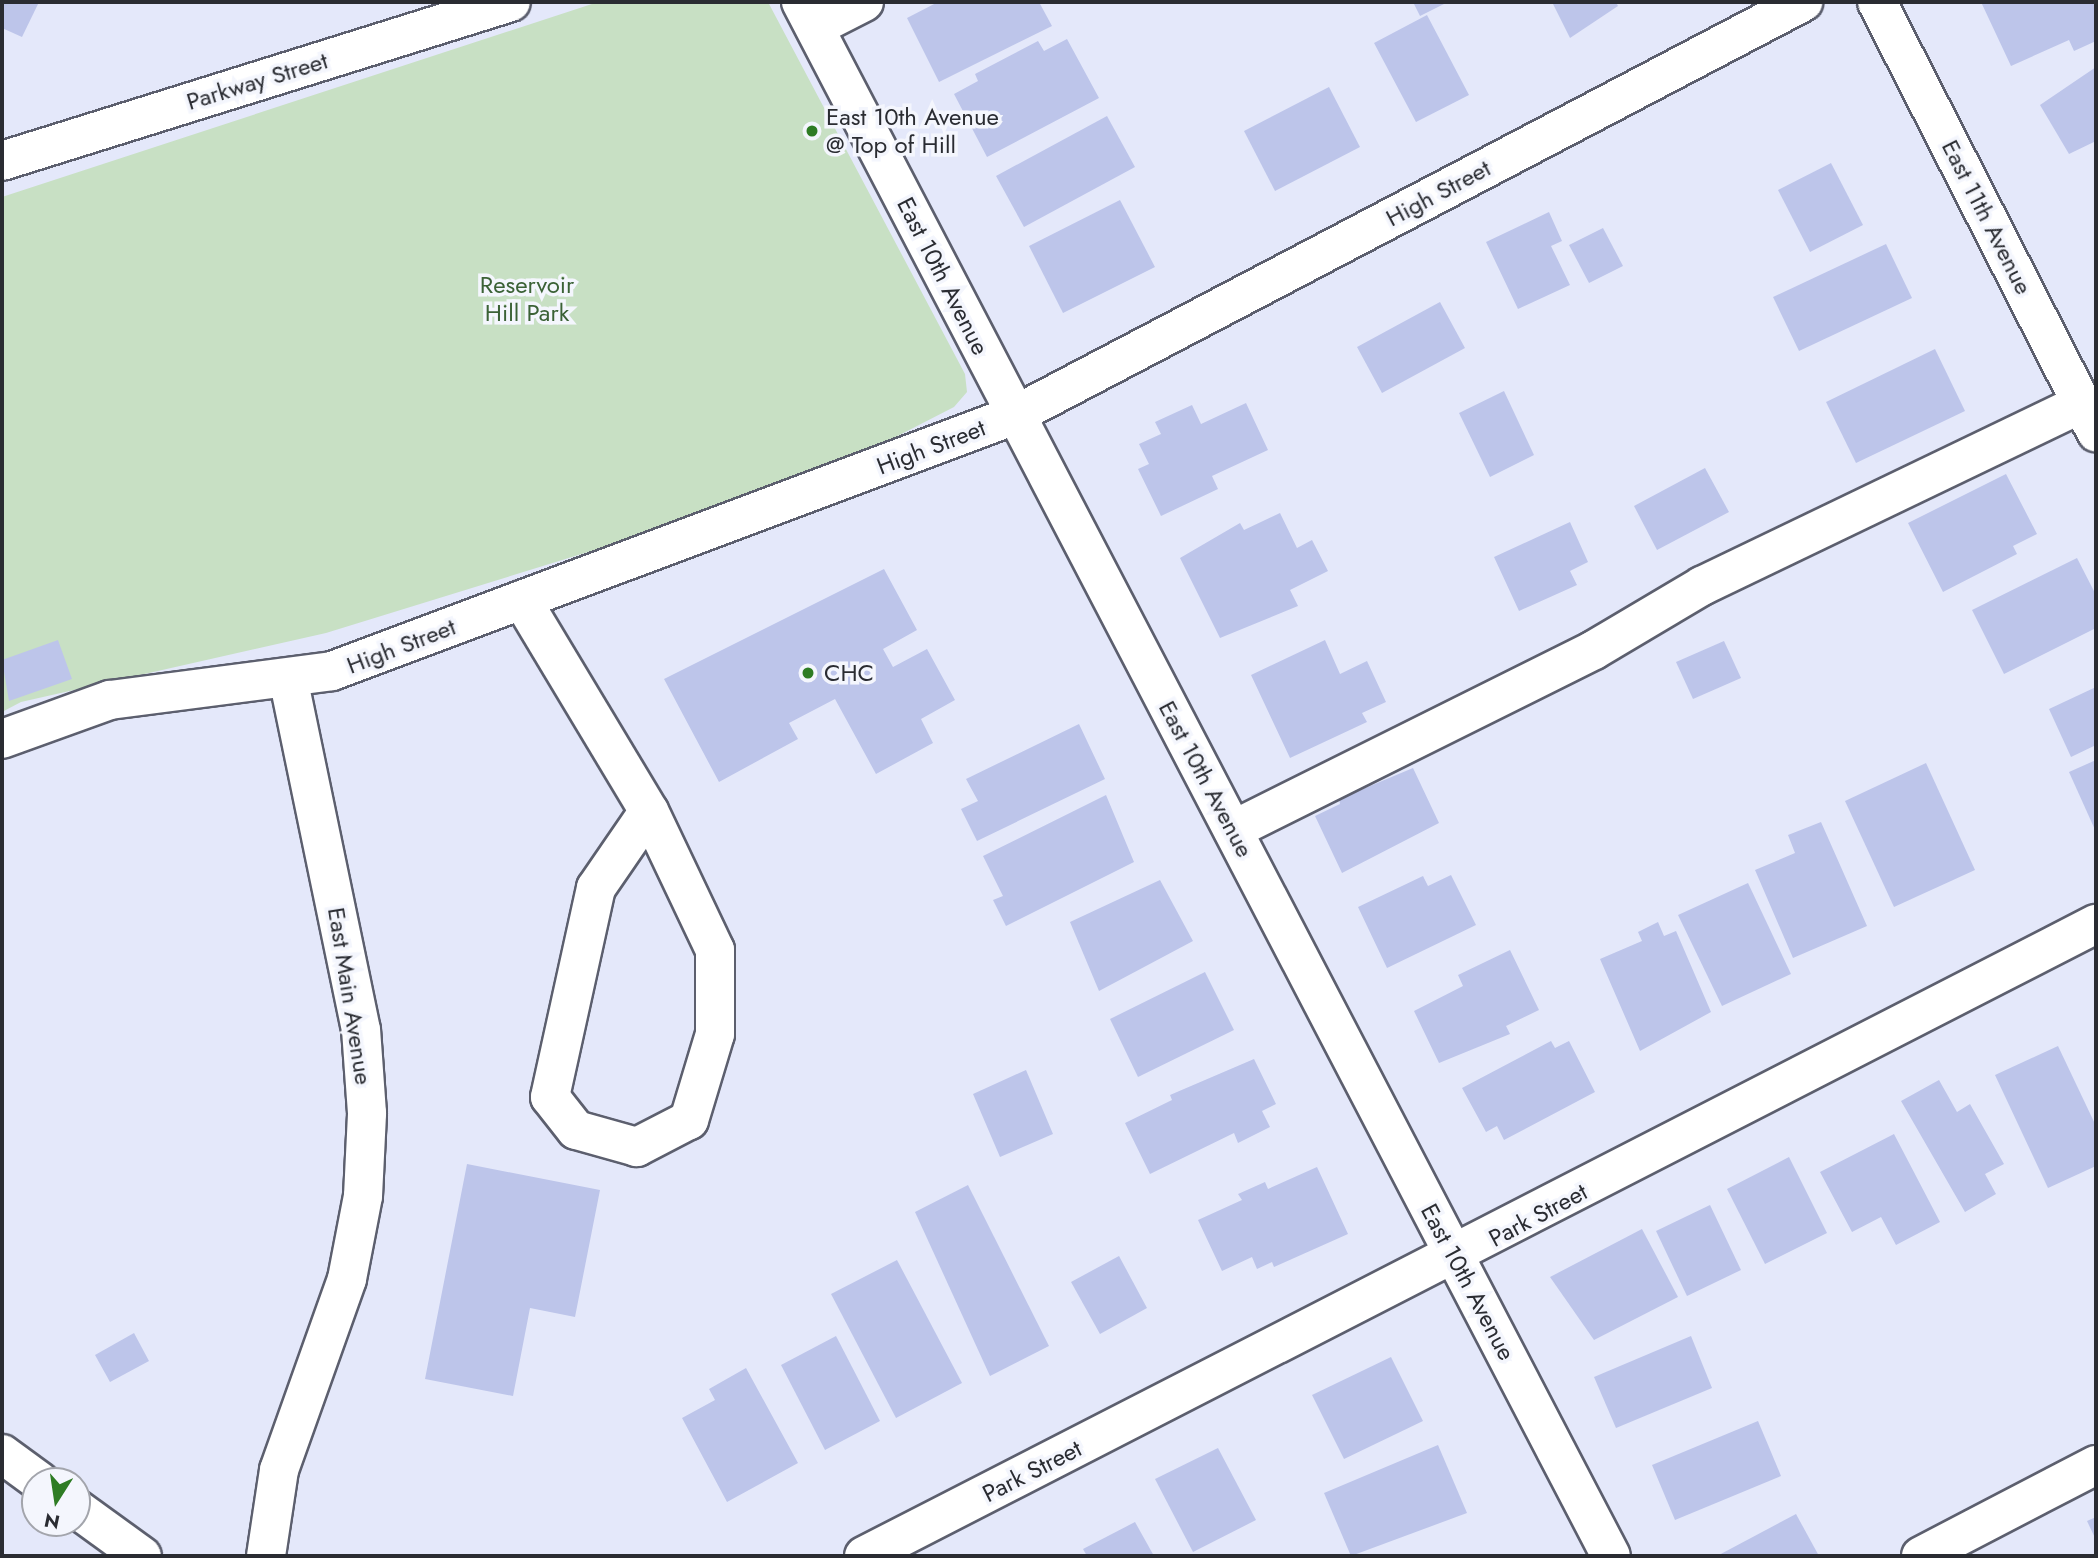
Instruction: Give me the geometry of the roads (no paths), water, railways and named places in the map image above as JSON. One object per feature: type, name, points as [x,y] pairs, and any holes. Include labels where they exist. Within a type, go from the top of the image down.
[{"type":"street","name":"Parkway Street","points":[[2,160],[511,2]]},
{"type":"street","points":[[808,14],[864,2]]},
{"type":"street","name":"High Street","points":[[2,739],[110,700],[332,671],[1015,415],[1803,2]]},
{"type":"street","name":"East 11th Avenue","points":[[1877,2],[2089,417]]},
{"type":"street","name":"East 10th Avenue","points":[[808,14],[1611,1556]]},
{"type":"street","points":[[1233,830],[1594,650],[1702,586],[2089,417]]},
{"type":"street","points":[[522,600],[649,811],[715,950],[715,1034],[690,1121],[637,1147],[576,1130],[550,1097],[596,888],[649,811]]},
{"type":"street","name":"East Main Avenue","points":[[266,1556],[279,1470],[347,1279],[363,1195],[368,1113],[361,1030],[288,678]]},
{"type":"street","name":"Park Street","points":[[864,1556],[1455,1258],[2096,924]]},
{"type":"street","points":[[2,1454],[21,1468]]},
{"type":"street","points":[[1921,1556],[2096,1465]]},
{"type":"street","points":[[91,1519],[142,1556]]},
{"type":"place","name":"East 10th Avenue @ Top of Hill","points":[[812,131]]},
{"type":"place","name":"CHC","points":[[808,673]]},
{"type":"park label","name":"Reservoir Hill Park","points":[[527,299]]}]
